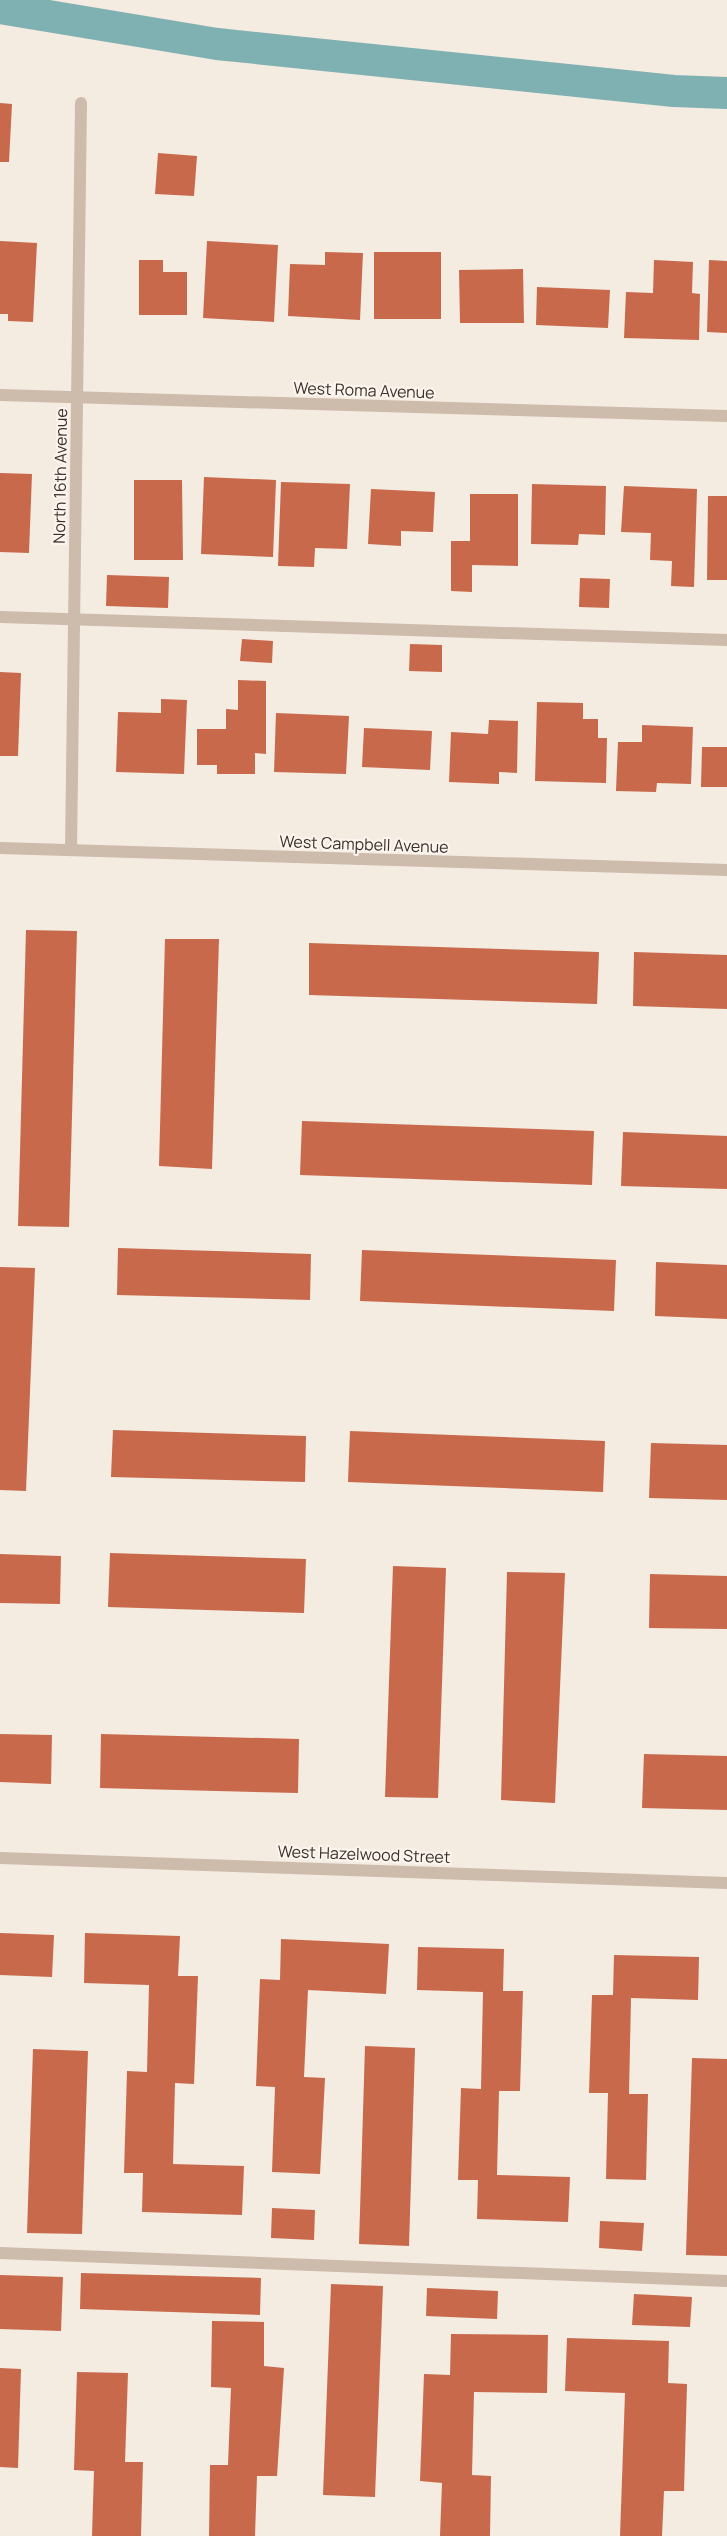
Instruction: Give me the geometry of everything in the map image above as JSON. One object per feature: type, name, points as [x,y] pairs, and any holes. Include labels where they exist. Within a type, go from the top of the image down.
[{"type":"street","name":"North 16th Avenue","points":[[71,850],[82,103]]},
{"type":"street","name":"West Roma Avenue","points":[[0,395],[727,416]]},
{"type":"street","points":[[0,616],[727,640]]},
{"type":"street","name":"West Campbell Avenue","points":[[0,848],[727,870]]},
{"type":"street","name":"West Hazelwood Street","points":[[0,1858],[727,1883]]},
{"type":"street","points":[[0,2253],[727,2281]]},
{"type":"building","points":[[0,103],[12,104],[9,162],[0,162]]},
{"type":"building","points":[[158,153],[197,156],[194,196],[155,194]]},
{"type":"building","points":[[0,241],[37,243],[33,322],[8,321],[8,314],[0,314]]},
{"type":"building","points":[[207,241],[278,245],[274,322],[203,318]]},
{"type":"building","points":[[325,252],[363,253],[360,320],[288,316],[290,264],[325,265]]},
{"type":"building","points":[[374,252],[441,252],[441,319],[374,319]]},
{"type":"building","points":[[139,260],[163,260],[163,272],[187,272],[187,315],[139,315]]},
{"type":"building","points":[[654,260],[693,262],[692,293],[700,294],[699,340],[624,338],[626,292],[653,293]]},
{"type":"building","points":[[709,260],[727,261],[727,333],[707,332]]},
{"type":"building","points":[[523,269],[524,323],[460,323],[459,270]]},
{"type":"building","points":[[537,287],[610,290],[608,328],[536,325]]},
{"type":"building","points":[[0,473],[32,474],[29,553],[0,552]]},
{"type":"building","points":[[204,477],[276,480],[273,557],[201,554]]},
{"type":"building","points":[[134,480],[182,480],[183,560],[134,560]]},
{"type":"building","points":[[281,482],[350,484],[347,549],[315,548],[314,567],[278,566]]},
{"type":"building","points":[[532,484],[606,486],[605,535],[579,534],[578,545],[531,544]]},
{"type":"building","points":[[624,486],[697,489],[694,587],[671,586],[672,561],[650,560],[651,533],[621,532]]},
{"type":"building","points":[[371,489],[435,492],[433,532],[401,531],[401,546],[368,544]]},
{"type":"building","points":[[470,494],[518,494],[518,566],[472,565],[472,592],[451,591],[451,541],[470,541]]},
{"type":"building","points":[[708,496],[727,496],[727,580],[707,580]]},
{"type":"building","points":[[107,575],[169,577],[168,608],[106,606]]},
{"type":"building","points":[[580,578],[610,579],[609,608],[579,607]]},
{"type":"building","points":[[242,639],[273,641],[272,663],[240,661]]},
{"type":"building","points":[[410,644],[442,645],[442,672],[409,671]]},
{"type":"building","points":[[0,672],[21,673],[18,756],[0,756]]},
{"type":"building","points":[[238,680],[266,681],[266,754],[255,753],[255,774],[217,774],[217,765],[197,765],[197,729],[226,729],[226,709],[238,710]]},
{"type":"building","points":[[161,699],[187,700],[184,774],[116,772],[118,712],[161,713]]},
{"type":"building","points":[[537,702],[583,703],[583,719],[598,719],[598,738],[607,738],[606,783],[535,781]]},
{"type":"building","points":[[276,713],[349,716],[346,774],[274,772]]},
{"type":"building","points":[[489,720],[518,721],[517,773],[499,772],[499,784],[449,782],[451,732],[488,734]]},
{"type":"building","points":[[642,725],[693,727],[691,784],[657,783],[656,792],[616,791],[618,742],[642,742]]},
{"type":"building","points":[[364,728],[432,731],[430,770],[362,767]]},
{"type":"building","points":[[702,747],[727,747],[727,787],[701,787]]},
{"type":"building","points":[[26,930],[77,931],[69,1227],[18,1226]]},
{"type":"building","points":[[165,939],[219,939],[212,1169],[159,1166]]},
{"type":"building","points":[[309,943],[599,952],[597,1004],[309,995]]},
{"type":"building","points":[[634,952],[727,955],[727,1009],[633,1006]]},
{"type":"building","points":[[302,1121],[594,1131],[592,1185],[300,1175]]},
{"type":"building","points":[[623,1132],[727,1136],[727,1189],[621,1186]]},
{"type":"building","points":[[118,1248],[311,1254],[310,1300],[117,1295]]},
{"type":"building","points":[[362,1250],[616,1260],[614,1311],[360,1301]]},
{"type":"building","points":[[656,1262],[727,1265],[727,1319],[655,1316]]},
{"type":"building","points":[[0,1267],[35,1268],[26,1491],[0,1490]]},
{"type":"building","points":[[113,1430],[306,1436],[305,1482],[111,1477]]},
{"type":"building","points":[[350,1431],[605,1441],[603,1492],[348,1482]]},
{"type":"building","points":[[651,1443],[727,1445],[727,1500],[649,1498]]},
{"type":"building","points":[[110,1553],[306,1559],[304,1613],[108,1607]]},
{"type":"building","points":[[0,1554],[61,1556],[60,1604],[0,1603]]},
{"type":"building","points":[[393,1566],[446,1568],[438,1798],[385,1797]]},
{"type":"building","points":[[507,1572],[565,1573],[555,1803],[501,1800]]},
{"type":"building","points":[[650,1574],[727,1576],[727,1629],[649,1628]]},
{"type":"building","points":[[0,1734],[52,1735],[51,1784],[0,1782]]},
{"type":"building","points":[[101,1734],[299,1739],[298,1793],[100,1788]]},
{"type":"building","points":[[644,1754],[727,1756],[727,1810],[642,1808]]},
{"type":"building","points":[[0,1933],[54,1935],[52,1977],[0,1975]]},
{"type":"building","points":[[85,1933],[180,1936],[178,1976],[198,1976],[194,2084],[175,2083],[173,2164],[244,2166],[242,2215],[142,2212],[143,2173],[124,2173],[127,2071],[147,2072],[149,1985],[84,1983]]},
{"type":"building","points":[[281,1939],[389,1944],[386,1994],[308,1990],[304,2077],[325,2078],[320,2174],[272,2172],[275,2087],[256,2086],[260,1979],[280,1980]]},
{"type":"building","points":[[418,1947],[504,1949],[503,1991],[523,1991],[520,2091],[499,2091],[497,2175],[570,2177],[568,2222],[477,2219],[478,2180],[458,2180],[461,2088],[481,2089],[483,1992],[417,1990]]},
{"type":"building","points":[[614,1955],[699,1957],[698,2000],[631,1998],[629,2094],[648,2094],[646,2180],[606,2179],[608,2093],[589,2093],[592,1995],[613,1995]]},
{"type":"building","points":[[365,2046],[415,2048],[409,2246],[359,2244]]},
{"type":"building","points":[[33,2049],[88,2051],[82,2234],[27,2233]]},
{"type":"building","points":[[692,2058],[727,2059],[727,2256],[686,2255]]},
{"type":"building","points":[[272,2208],[315,2210],[314,2240],[271,2238]]},
{"type":"building","points":[[600,2221],[644,2223],[642,2251],[599,2248]]},
{"type":"building","points":[[81,2273],[261,2278],[260,2315],[80,2309]]},
{"type":"building","points":[[0,2275],[63,2277],[61,2331],[0,2329]]},
{"type":"building","points":[[331,2284],[383,2286],[375,2497],[323,2495]]},
{"type":"building","points":[[427,2288],[498,2291],[497,2319],[426,2316]]},
{"type":"building","points":[[634,2294],[692,2297],[690,2327],[632,2325]]},
{"type":"building","points":[[212,2321],[264,2322],[264,2366],[284,2368],[277,2476],[257,2476],[255,2536],[209,2536],[210,2465],[228,2465],[231,2388],[211,2387]]},
{"type":"building","points":[[451,2334],[548,2335],[547,2393],[474,2392],[472,2475],[491,2476],[490,2536],[440,2536],[442,2483],[420,2481],[424,2374],[450,2375]]},
{"type":"building","points":[[567,2338],[669,2341],[668,2383],[687,2384],[684,2491],[664,2491],[662,2536],[620,2536],[625,2393],[565,2391]]},
{"type":"building","points":[[0,2368],[21,2369],[18,2468],[0,2467]]},
{"type":"building","points":[[77,2372],[128,2373],[125,2462],[143,2462],[141,2536],[92,2536],[94,2471],[74,2470]]},
{"type":"waterway","points":[[0,8],[217,44],[674,91],[727,93]]}]
